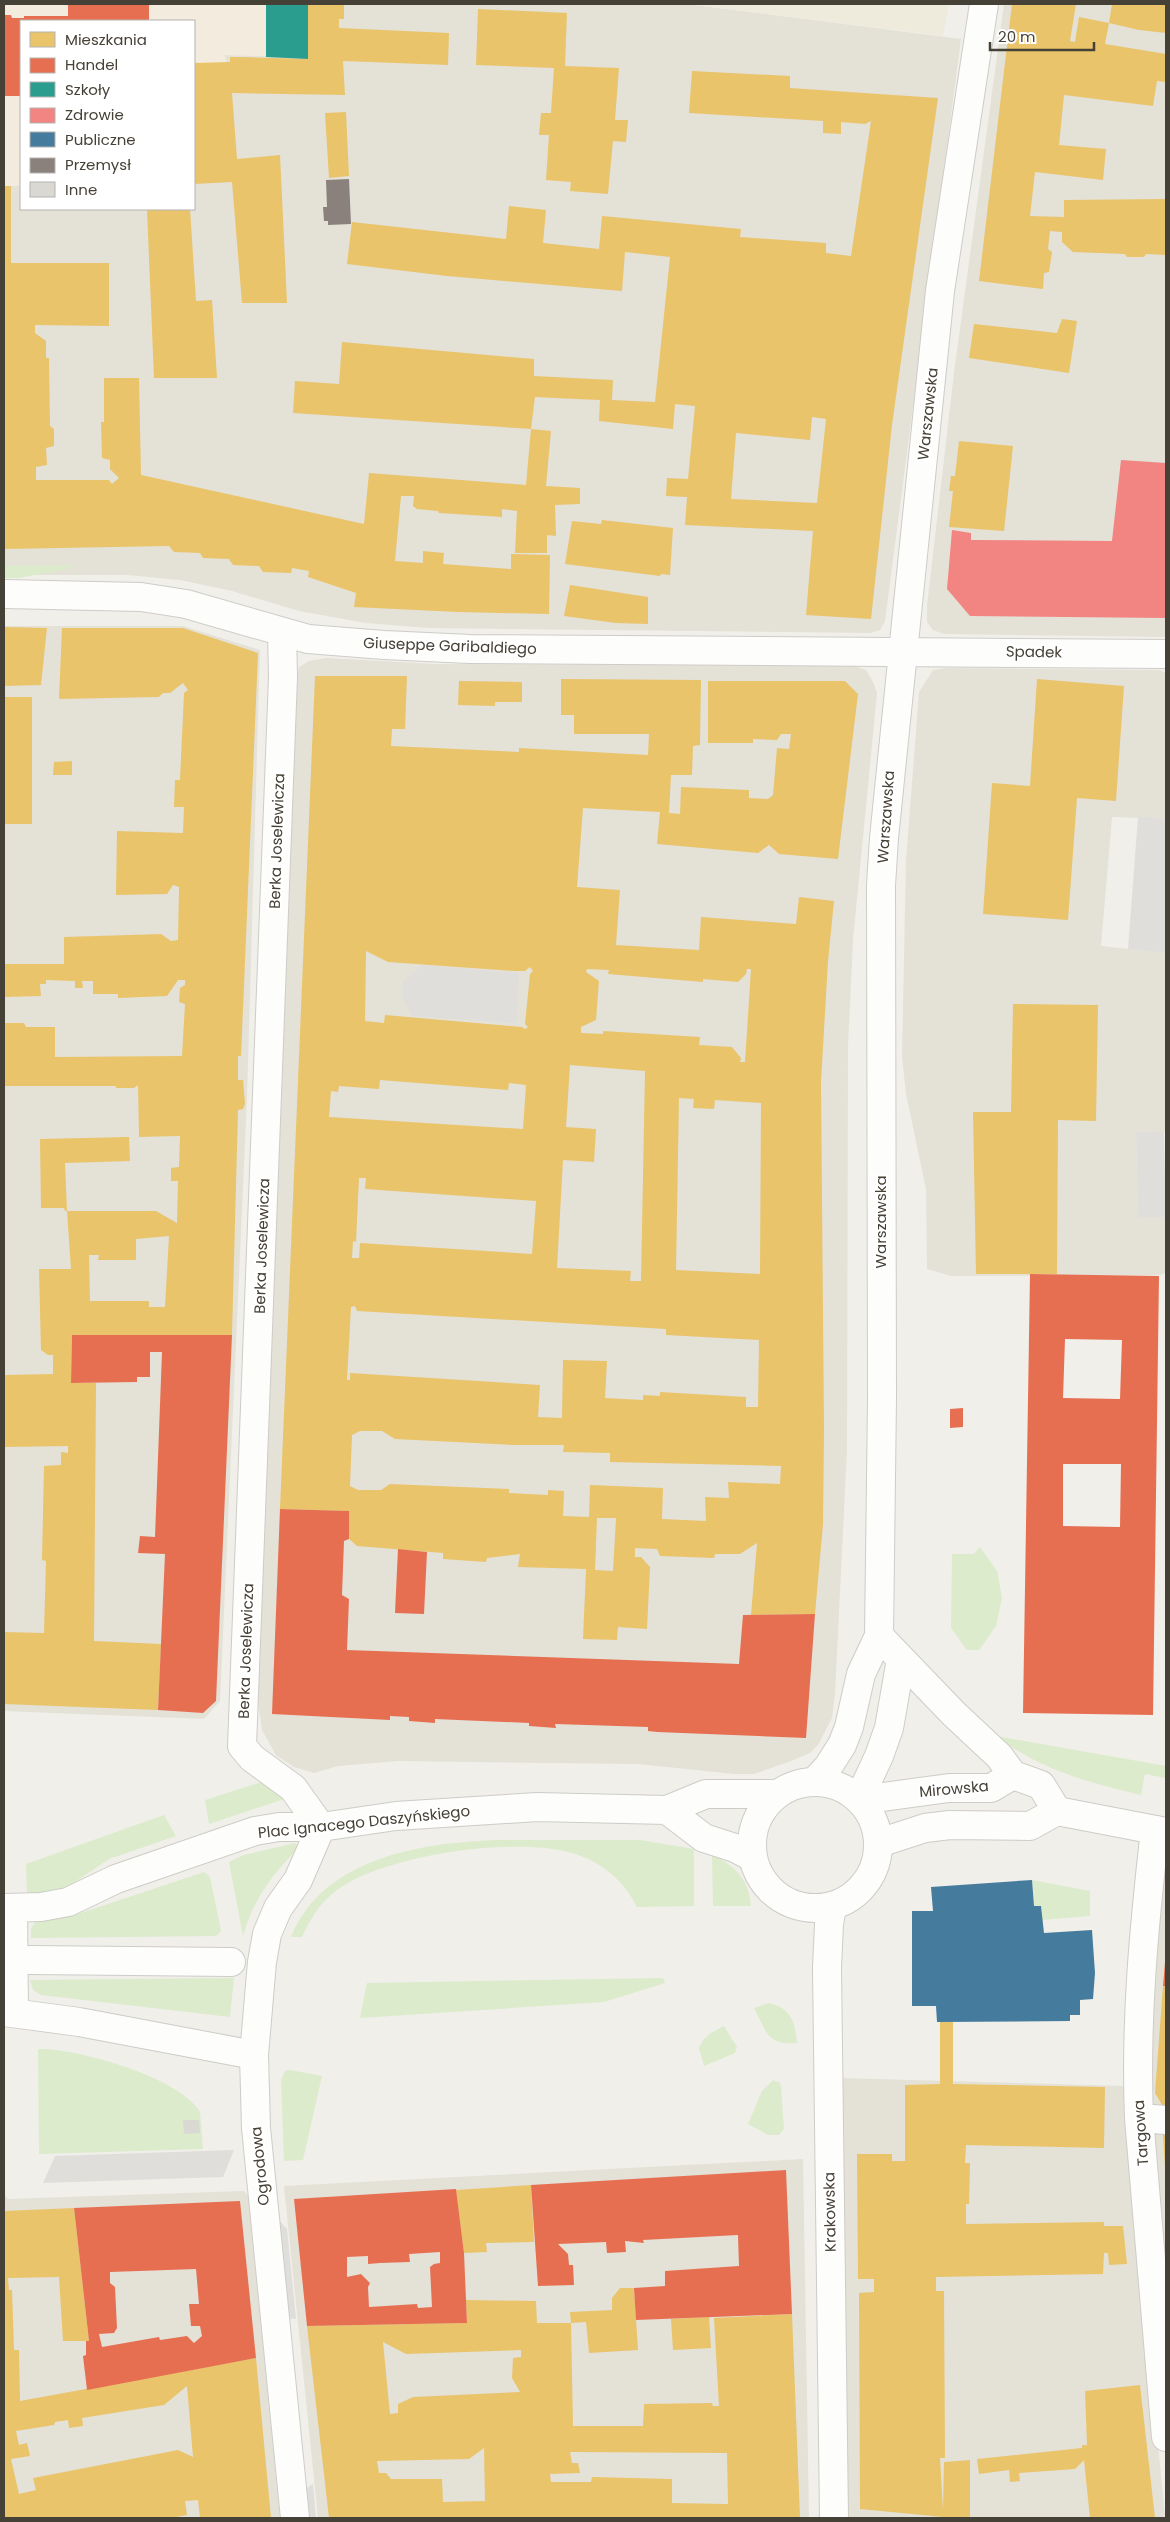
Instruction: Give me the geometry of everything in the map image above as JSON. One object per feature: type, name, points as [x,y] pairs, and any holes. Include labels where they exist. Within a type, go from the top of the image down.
[{"type":"street","name":"Warszawska","points":[[815,1781],[828,1767],[842,1745],[849,1726],[861,1674],[879,1636],[882,1408],[881,885],[892,748],[940,291],[984,4]]},
{"type":"street","name":"Giuseppe Garibaldiego","points":[[4,594],[141,597],[186,604],[282,632],[330,642],[470,649],[902,650]]},
{"type":"street","name":"Berka Joselewicza","points":[[282,632],[282,687],[271,1001],[242,1746],[252,1758],[293,1788],[321,1827]]},
{"type":"street","name":"Spadek","points":[[902,650],[1166,654]]},
{"type":"street","points":[[879,1636],[999,1756],[1013,1775],[1041,1785],[1057,1811]]},
{"type":"street","points":[[860,1800],[889,1728],[901,1658]]},
{"type":"street","name":"Mirowska","points":[[860,1800],[949,1788],[991,1788],[1013,1775]]},
{"type":"street","name":"Plac Ignacego Daszyńskiego","points":[[815,1781],[831,1783],[846,1789],[860,1800],[874,1820],[879,1843],[876,1864],[866,1883],[851,1898],[832,1907],[811,1909],[790,1904],[772,1893],[760,1876],[752,1857],[751,1838],[755,1822],[764,1806],[777,1794],[795,1784],[815,1781]]},
{"type":"street","name":"Plac Ignacego Daszyńskiego","points":[[9,1908],[41,1907],[68,1902],[116,1879],[255,1831],[279,1827],[321,1827],[396,1816],[537,1806],[667,1810],[706,1794],[777,1794]]},
{"type":"street","points":[[667,1810],[704,1838],[735,1848],[752,1857]]},
{"type":"street","points":[[879,1843],[926,1828],[950,1825],[1030,1826],[1057,1811],[1161,1831]]},
{"type":"street","name":"Ogrodowa","points":[[295,2518],[256,2128],[254,2055],[262,1962],[267,1934],[278,1908],[298,1880],[321,1827]]},
{"type":"street","name":"Targowa","points":[[1161,1831],[1138,2009],[1137,2066],[1139,2118],[1166,2437]]},
{"type":"street","name":"Krakowska","points":[[832,1907],[829,1924],[827,1978],[834,2518]]},
{"type":"street","points":[[9,1908],[9,2012],[79,2022],[254,2055]]},
{"type":"street","points":[[30,1960],[231,1962]]},
{"type":"street","points":[[1139,2118],[1166,2120]]},
{"type":"shaded area","points":[[4,4],[312,4],[314,57],[225,55],[238,181],[195,182],[195,20],[20,20],[20,186],[4,186]]},
{"type":"shaded area","points":[[312,4],[687,4],[961,39],[885,621],[880,630],[870,633],[428,628],[366,623],[299,611],[232,591],[180,580],[127,575],[4,575],[4,186],[20,186],[20,210],[195,210],[195,182],[238,181],[225,55],[314,57]]},
{"type":"shaded area","points":[[687,4],[949,4],[943,36]]},
{"type":"shaded area","points":[[1004,4],[1166,4],[1166,637],[944,634],[933,630],[927,622],[927,606],[954,373]]},
{"type":"shaded area","points":[[4,626],[183,626],[260,650],[247,1097],[220,1701],[204,1719],[4,1711]]},
{"type":"shaded area","points":[[327,658],[435,664],[855,666],[866,670],[873,682],[877,693],[853,940],[848,1047],[847,1450],[835,1693],[832,1718],[818,1745],[810,1753],[754,1774],[734,1774],[638,1764],[398,1761],[338,1766],[314,1773],[294,1767],[276,1755],[262,1730],[257,1695],[296,679],[299,667],[309,661]]},
{"type":"shaded area","points":[[946,668],[1160,670],[1166,673],[1166,819],[1112,817],[1101,946],[1166,953],[1166,1131],[1136,1132],[1138,1217],[1166,1217],[1166,1273],[1160,1275],[951,1276],[927,1269],[926,1189],[906,1094],[902,1056],[906,861],[919,692],[933,670]]},
{"type":"shaded area","points":[[1138,817],[1166,819],[1166,953],[1128,949]]},
{"type":"shaded area","points":[[422,965],[519,973],[517,1023],[412,1016],[402,997],[403,981]]},
{"type":"shaded area","points":[[1164,1131],[1166,1217],[1138,1217],[1136,1132]]},
{"type":"shaded area","points":[[1166,1869],[1166,2289],[1148,2090],[1161,1883]]},
{"type":"shaded area","points":[[841,2078],[1124,2086],[1165,2518],[848,2518]]},
{"type":"shaded area","points":[[234,2150],[223,2177],[43,2183],[55,2156]]},
{"type":"shaded area","points":[[803,2159],[809,2518],[318,2518],[284,2186]]},
{"type":"shaded area","points":[[244,2191],[248,2196],[280,2518],[4,2518],[4,2194],[8,2199]]},
{"type":"shaded area","points":[[277,2218],[287,2229],[296,2319],[286,2318]]},
{"type":"shaded area","points":[[313,2484],[316,2518],[307,2518],[304,2490]]},
{"type":"green space","points":[[72,565],[72,568],[19,578],[4,578],[4,566]]},
{"type":"green space","points":[[980,1547],[997,1571],[1002,1598],[996,1626],[979,1650],[967,1650],[951,1628],[952,1554],[974,1554]]},
{"type":"green space","points":[[996,1736],[1166,1766],[1166,1778],[1145,1774],[1141,1795],[1083,1780],[1047,1766],[1013,1748]]},
{"type":"green space","points":[[265,1781],[285,1795],[284,1799],[209,1824],[205,1800]]},
{"type":"green space","points":[[164,1815],[176,1836],[109,1859],[63,1890],[31,1897],[27,1893],[26,1864]]},
{"type":"green space","points":[[497,1840],[640,1840],[694,1849],[694,1906],[637,1907],[626,1889],[612,1874],[595,1862],[575,1854],[550,1849],[519,1847],[484,1848],[448,1852],[379,1869],[351,1882],[330,1896],[317,1910],[302,1937],[291,1937],[306,1910],[326,1889],[351,1872],[378,1860],[407,1851],[437,1845]]},
{"type":"green space","points":[[295,1843],[299,1848],[272,1877],[258,1899],[243,1936],[229,1862],[244,1855]]},
{"type":"green space","points":[[712,1855],[728,1864],[740,1875],[750,1897],[751,1906],[713,1906]]},
{"type":"green space","points":[[204,1872],[210,1877],[221,1931],[216,1936],[31,1938],[31,1929],[37,1919],[81,1913]]},
{"type":"green space","points":[[1032,1880],[1090,1891],[1090,1916],[1042,1920],[1041,1906],[1034,1906]]},
{"type":"green space","points":[[234,1978],[230,2017],[41,1995],[33,1990],[30,1980]]},
{"type":"green space","points":[[663,1978],[665,1983],[604,2002],[360,2018],[367,1983]]},
{"type":"green space","points":[[769,2003],[782,2008],[791,2017],[797,2043],[779,2042],[773,2039],[765,2030],[754,2008]]},
{"type":"green space","points":[[724,2026],[737,2047],[735,2053],[704,2066],[699,2048],[703,2040],[709,2034]]},
{"type":"green space","points":[[38,2049],[55,2050],[101,2059],[150,2076],[172,2087],[189,2099],[200,2112],[203,2149],[39,2154]]},
{"type":"green space","points":[[290,2070],[322,2076],[303,2160],[284,2161],[281,2080],[285,2071]]},
{"type":"green space","points":[[773,2080],[780,2083],[781,2087],[784,2129],[779,2135],[768,2135],[748,2124],[762,2091]]},
{"type":"building: Mieszkania","points":[[308,4],[344,4],[344,19],[339,19],[339,28],[449,33],[448,65],[343,61],[345,95],[232,93],[237,159],[280,155],[287,303],[242,303],[232,182],[195,184],[195,63],[230,62],[230,57],[308,59]]},
{"type":"building: Mieszkania","points":[[1012,4],[1076,4],[1070,41],[1075,42],[1079,17],[1109,23],[1105,44],[1166,54],[1166,82],[1157,81],[1153,106],[1064,95],[1059,145],[1106,149],[1103,180],[1035,172],[1030,216],[1064,217],[1064,200],[1166,199],[1166,255],[1146,254],[1144,257],[1127,257],[1125,254],[1073,252],[1062,242],[1062,232],[1050,231],[1048,249],[1052,252],[1049,272],[1044,273],[1043,289],[979,281]]},
{"type":"building: Mieszkania","points":[[1112,4],[1166,4],[1166,33],[1139,30],[1109,23]]},
{"type":"building: Mieszkania","points":[[478,9],[567,13],[565,66],[619,68],[615,120],[628,120],[626,142],[613,141],[608,194],[570,191],[571,182],[546,180],[549,135],[539,135],[541,113],[551,113],[554,68],[476,65]]},
{"type":"building: Mieszkania","points":[[692,71],[790,76],[790,88],[938,98],[892,425],[871,619],[806,615],[813,531],[685,525],[687,497],[666,496],[667,478],[688,479],[695,406],[675,404],[673,429],[599,421],[600,400],[535,397],[531,429],[293,413],[295,381],[339,384],[342,342],[534,359],[534,376],[613,380],[612,400],[655,402],[670,257],[625,252],[622,291],[447,276],[347,264],[352,222],[506,239],[509,206],[546,210],[543,243],[599,249],[602,216],[741,229],[740,237],[826,243],[826,253],[851,256],[871,121],[865,124],[841,122],[841,134],[823,133],[823,121],[689,113]],"holes":[[[812,417],[826,419],[817,503],[731,499],[736,433],[810,440]]]},
{"type":"building: Mieszkania","points":[[346,112],[349,176],[329,178],[325,113]]},
{"type":"building: Mieszkania","points":[[4,186],[11,186],[11,263],[109,263],[109,326],[35,325],[35,333],[46,341],[46,358],[49,358],[50,426],[54,429],[54,446],[46,448],[47,465],[36,467],[36,480],[109,480],[112,484],[119,478],[110,469],[110,460],[102,458],[101,422],[104,422],[104,378],[139,378],[141,475],[364,524],[369,473],[526,485],[531,429],[551,431],[546,486],[580,488],[580,504],[555,505],[556,536],[547,535],[547,553],[515,553],[517,511],[502,509],[502,517],[439,513],[438,511],[417,509],[413,506],[414,496],[401,496],[395,561],[423,563],[423,551],[444,553],[443,564],[511,569],[511,554],[550,555],[549,614],[354,607],[356,593],[308,577],[309,571],[292,568],[291,573],[263,572],[259,566],[233,565],[229,559],[203,558],[200,553],[174,552],[169,546],[4,549]]},
{"type":"building: Mieszkania","points":[[147,210],[190,210],[196,301],[212,300],[217,378],[154,378]]},
{"type":"building: Mieszkania","points":[[1062,319],[1077,321],[1069,373],[969,358],[974,324],[1057,333]]},
{"type":"building: Mieszkania","points":[[959,441],[1013,446],[1004,531],[949,527],[953,491],[949,491],[951,476],[955,476]]},
{"type":"building: Mieszkania","points":[[602,520],[673,528],[670,575],[661,574],[660,576],[565,564],[572,521],[601,524]]},
{"type":"building: Mieszkania","points":[[570,585],[648,597],[648,624],[616,623],[564,616]]},
{"type":"building: Mieszkania","points":[[4,627],[47,628],[41,685],[4,686]]},
{"type":"building: Mieszkania","points":[[62,628],[183,628],[258,653],[241,1056],[238,1056],[238,1080],[243,1080],[245,1104],[243,1109],[238,1110],[232,1335],[72,1335],[71,1383],[96,1383],[94,1641],[161,1644],[158,1710],[4,1704],[4,1632],[44,1633],[46,1561],[42,1560],[44,1466],[61,1465],[61,1452],[68,1453],[68,1446],[4,1447],[4,1375],[53,1374],[53,1355],[48,1355],[41,1350],[39,1269],[71,1269],[67,1211],[156,1211],[177,1223],[178,1181],[171,1181],[171,1168],[179,1167],[180,1136],[139,1137],[138,1085],[134,1088],[116,1088],[116,1086],[4,1086],[4,1023],[24,1023],[26,1027],[55,1027],[55,1057],[182,1056],[185,1004],[179,1002],[180,988],[185,985],[185,980],[178,980],[167,996],[118,998],[118,994],[93,994],[93,981],[82,981],[83,988],[75,988],[75,981],[46,980],[46,984],[40,984],[41,996],[4,997],[4,964],[64,964],[64,937],[161,934],[171,941],[178,940],[179,887],[173,885],[167,894],[116,895],[117,831],[183,833],[184,807],[174,807],[175,780],[180,780],[184,693],[188,690],[183,683],[170,693],[163,693],[159,697],[59,699]],"holes":[[[169,1236],[165,1307],[149,1307],[149,1301],[90,1301],[89,1255],[99,1255],[98,1260],[136,1260],[136,1239]]]},
{"type":"building: Mieszkania","points":[[315,676],[407,676],[405,729],[392,729],[391,746],[519,752],[519,748],[648,755],[649,734],[574,734],[574,715],[561,715],[561,679],[701,680],[700,745],[693,746],[692,775],[671,775],[669,813],[680,814],[681,787],[749,790],[749,798],[768,799],[773,795],[777,748],[789,749],[791,734],[781,734],[777,740],[753,739],[753,743],[708,743],[708,681],[845,681],[858,694],[838,859],[779,854],[769,845],[758,853],[657,844],[660,812],[583,808],[577,887],[620,890],[616,945],[699,950],[701,917],[796,924],[799,897],[834,901],[828,961],[821,1082],[823,1524],[815,1614],[751,1615],[757,1543],[740,1554],[715,1554],[714,1558],[660,1556],[657,1549],[635,1548],[635,1557],[641,1557],[650,1567],[647,1629],[618,1627],[617,1640],[583,1639],[586,1569],[518,1567],[520,1554],[487,1558],[486,1562],[443,1559],[443,1553],[357,1546],[349,1539],[349,1511],[280,1509]],"holes":[[[366,951],[388,962],[515,971],[525,971],[530,967],[533,971],[530,974],[525,1024],[528,1027],[525,1029],[522,1027],[385,1015],[384,1023],[365,1021]],[[587,969],[609,970],[608,974],[703,982],[703,979],[738,982],[746,974],[747,969],[751,969],[745,1062],[740,1062],[741,1058],[732,1047],[699,1045],[700,1037],[603,1031],[603,1034],[581,1033],[581,1027],[596,1020],[599,981],[586,972]],[[570,1065],[645,1071],[641,1281],[630,1281],[631,1271],[557,1268],[563,1160],[594,1162],[596,1129],[566,1127]],[[380,1080],[508,1090],[509,1083],[526,1085],[523,1129],[329,1117],[331,1091],[338,1092],[339,1086],[379,1089]],[[679,1098],[694,1099],[693,1108],[714,1109],[715,1100],[761,1103],[760,1274],[676,1270]],[[359,1178],[366,1178],[365,1189],[536,1201],[532,1254],[360,1243],[359,1258],[352,1258],[353,1241],[356,1242]],[[355,1306],[357,1311],[666,1329],[666,1335],[759,1340],[758,1407],[746,1407],[746,1397],[660,1392],[660,1396],[643,1395],[643,1400],[605,1398],[607,1361],[563,1360],[562,1418],[538,1417],[540,1385],[350,1373],[350,1380],[347,1380],[351,1307]],[[360,1431],[382,1431],[395,1439],[513,1445],[564,1445],[563,1452],[610,1453],[610,1462],[781,1466],[780,1484],[728,1482],[729,1498],[705,1497],[706,1521],[662,1519],[663,1488],[590,1485],[589,1517],[563,1516],[564,1491],[548,1490],[548,1495],[509,1493],[509,1489],[390,1484],[381,1490],[358,1490],[350,1486],[352,1435]],[[597,1518],[616,1518],[613,1571],[595,1570]]]},
{"type":"building: Mieszkania","points":[[1037,679],[1124,686],[1116,801],[1077,798],[1068,920],[983,914],[992,783],[1030,786]]},
{"type":"building: Mieszkania","points":[[459,681],[522,682],[522,702],[495,702],[495,706],[458,705]]},
{"type":"building: Mieszkania","points":[[4,697],[32,697],[32,824],[4,824]]},
{"type":"building: Mieszkania","points":[[72,761],[72,775],[53,775],[54,762]]},
{"type":"building: Mieszkania","points":[[1013,1004],[1098,1005],[1096,1121],[1058,1120],[1057,1274],[976,1274],[973,1112],[1011,1112]]},
{"type":"building: Mieszkania","points":[[129,1137],[130,1161],[65,1163],[67,1211],[64,1208],[41,1208],[40,1139]]},
{"type":"building: Mieszkania","points":[[1163,1986],[1166,1986],[1166,2112],[1155,2093]]},
{"type":"building: Mieszkania","points":[[940,2022],[953,2022],[953,2084],[1105,2087],[1104,2148],[966,2145],[965,2163],[970,2163],[969,2204],[966,2204],[966,2224],[1104,2222],[1104,2226],[1123,2226],[1127,2264],[1109,2265],[1108,2253],[1104,2253],[1103,2274],[936,2277],[936,2291],[944,2291],[945,2458],[940,2458],[943,2510],[944,2462],[970,2460],[970,2518],[860,2509],[859,2293],[874,2292],[874,2279],[858,2279],[857,2154],[892,2154],[892,2161],[905,2161],[905,2085],[940,2084]]},
{"type":"building: Mieszkania","points":[[1163,2134],[1166,2134],[1166,2168],[1165,2168]]},
{"type":"building: Mieszkania","points":[[531,2185],[534,2242],[486,2243],[487,2252],[464,2253],[456,2190]]},
{"type":"building: Mieszkania","points":[[74,2208],[89,2341],[63,2341],[59,2277],[8,2278],[9,2290],[12,2290],[14,2350],[19,2350],[20,2401],[256,2358],[271,2518],[200,2518],[198,2500],[185,2501],[187,2515],[170,2518],[4,2518],[4,2211]],"holes":[[[187,2386],[193,2457],[178,2450],[33,2478],[36,2490],[19,2494],[11,2459],[30,2456],[27,2443],[19,2445],[16,2431],[54,2425],[55,2422],[68,2420],[69,2428],[83,2426],[82,2418],[164,2405]]]},
{"type":"building: Mieszkania","points":[[620,2288],[634,2288],[638,2350],[589,2353],[586,2322],[571,2323],[570,2312],[612,2310],[612,2298]]},
{"type":"building: Mieszkania","points":[[466,2300],[536,2301],[537,2323],[571,2323],[573,2426],[643,2426],[644,2404],[712,2403],[713,2406],[719,2406],[714,2318],[792,2314],[800,2518],[329,2518],[307,2326],[467,2323]],"holes":[[[383,2342],[406,2354],[521,2350],[521,2357],[513,2358],[512,2378],[520,2392],[413,2397],[398,2404],[398,2413],[390,2414]],[[484,2448],[485,2501],[443,2502],[442,2479],[391,2479],[386,2473],[379,2473],[377,2461],[469,2459]],[[570,2452],[727,2453],[728,2504],[672,2503],[672,2479],[592,2477],[591,2482],[551,2482],[550,2474],[580,2473],[578,2463],[572,2463]]]},
{"type":"building: Mieszkania","points":[[709,2317],[711,2348],[673,2350],[671,2319]]},
{"type":"building: Mieszkania","points":[[1140,2385],[1155,2518],[1090,2518],[1084,2460],[1075,2469],[1019,2473],[1020,2481],[1010,2482],[1009,2470],[979,2474],[977,2459],[1082,2448],[1082,2445],[1087,2445],[1085,2391]]},
{"type":"building: Handel","points":[[68,4],[149,4],[149,20],[20,20],[20,96],[4,96],[4,15],[11,15],[12,18],[24,18],[24,16],[68,16]]},
{"type":"building: Handel","points":[[1030,1274],[1159,1276],[1153,1715],[1023,1713]],"holes":[[[1065,1339],[1122,1340],[1120,1399],[1063,1398]],[[1063,1464],[1121,1464],[1120,1527],[1063,1526]]]},
{"type":"building: Handel","points":[[72,1335],[232,1335],[216,1701],[203,1713],[158,1710],[165,1554],[138,1553],[140,1536],[155,1537],[162,1352],[150,1352],[150,1377],[137,1377],[137,1382],[71,1383]]},
{"type":"building: Handel","points":[[963,1408],[963,1427],[950,1428],[950,1409]]},
{"type":"building: Handel","points":[[280,1509],[349,1511],[349,1539],[344,1541],[342,1595],[349,1599],[347,1650],[739,1664],[743,1615],[815,1614],[806,1738],[657,1732],[648,1731],[648,1727],[555,1724],[556,1728],[529,1726],[529,1723],[435,1719],[435,1723],[409,1721],[409,1717],[390,1716],[390,1720],[272,1714]]},
{"type":"building: Handel","points":[[398,1549],[427,1552],[424,1614],[395,1613]]},
{"type":"building: Handel","points":[[1165,1962],[1166,1986],[1163,1986]]},
{"type":"building: Handel","points":[[786,2170],[792,2314],[636,2320],[634,2288],[665,2286],[665,2271],[739,2266],[738,2235],[643,2240],[644,2243],[625,2241],[626,2252],[607,2253],[606,2242],[558,2244],[568,2254],[569,2265],[573,2265],[574,2285],[538,2286],[531,2185]]},
{"type":"building: Handel","points":[[456,2189],[464,2253],[467,2323],[307,2326],[294,2199]],"holes":[[[440,2252],[440,2263],[430,2267],[432,2307],[418,2308],[417,2304],[369,2307],[368,2287],[370,2283],[361,2274],[347,2277],[347,2257],[368,2256],[368,2264],[410,2262],[409,2254]]]},
{"type":"building: Handel","points":[[240,2201],[256,2358],[87,2390],[83,2356],[86,2355],[86,2341],[89,2341],[74,2208]],"holes":[[[196,2269],[199,2304],[189,2304],[191,2326],[200,2326],[202,2336],[194,2343],[187,2336],[160,2340],[159,2337],[102,2347],[99,2334],[114,2333],[117,2328],[115,2287],[110,2283],[110,2272]]]},
{"type":"building: Szkoły","points":[[266,4],[308,4],[308,59],[266,57]]},
{"type":"building: Zdrowie","points":[[1121,460],[1166,463],[1166,618],[970,616],[947,589],[952,530],[971,533],[971,540],[1112,541]]},
{"type":"building: Publiczne","points":[[1032,1880],[1034,1906],[1041,1906],[1044,1933],[1092,1930],[1095,1973],[1093,1999],[1080,2000],[1080,2015],[1070,2015],[1070,2021],[937,2022],[936,2006],[912,2006],[912,1911],[933,1911],[931,1887]]},
{"type":"building: Przemysł","points":[[349,179],[351,224],[328,225],[328,221],[324,221],[323,207],[327,207],[326,180]]},
{"type":"building: Inne","points":[[183,2120],[199,2120],[200,2133],[184,2134]]}]
